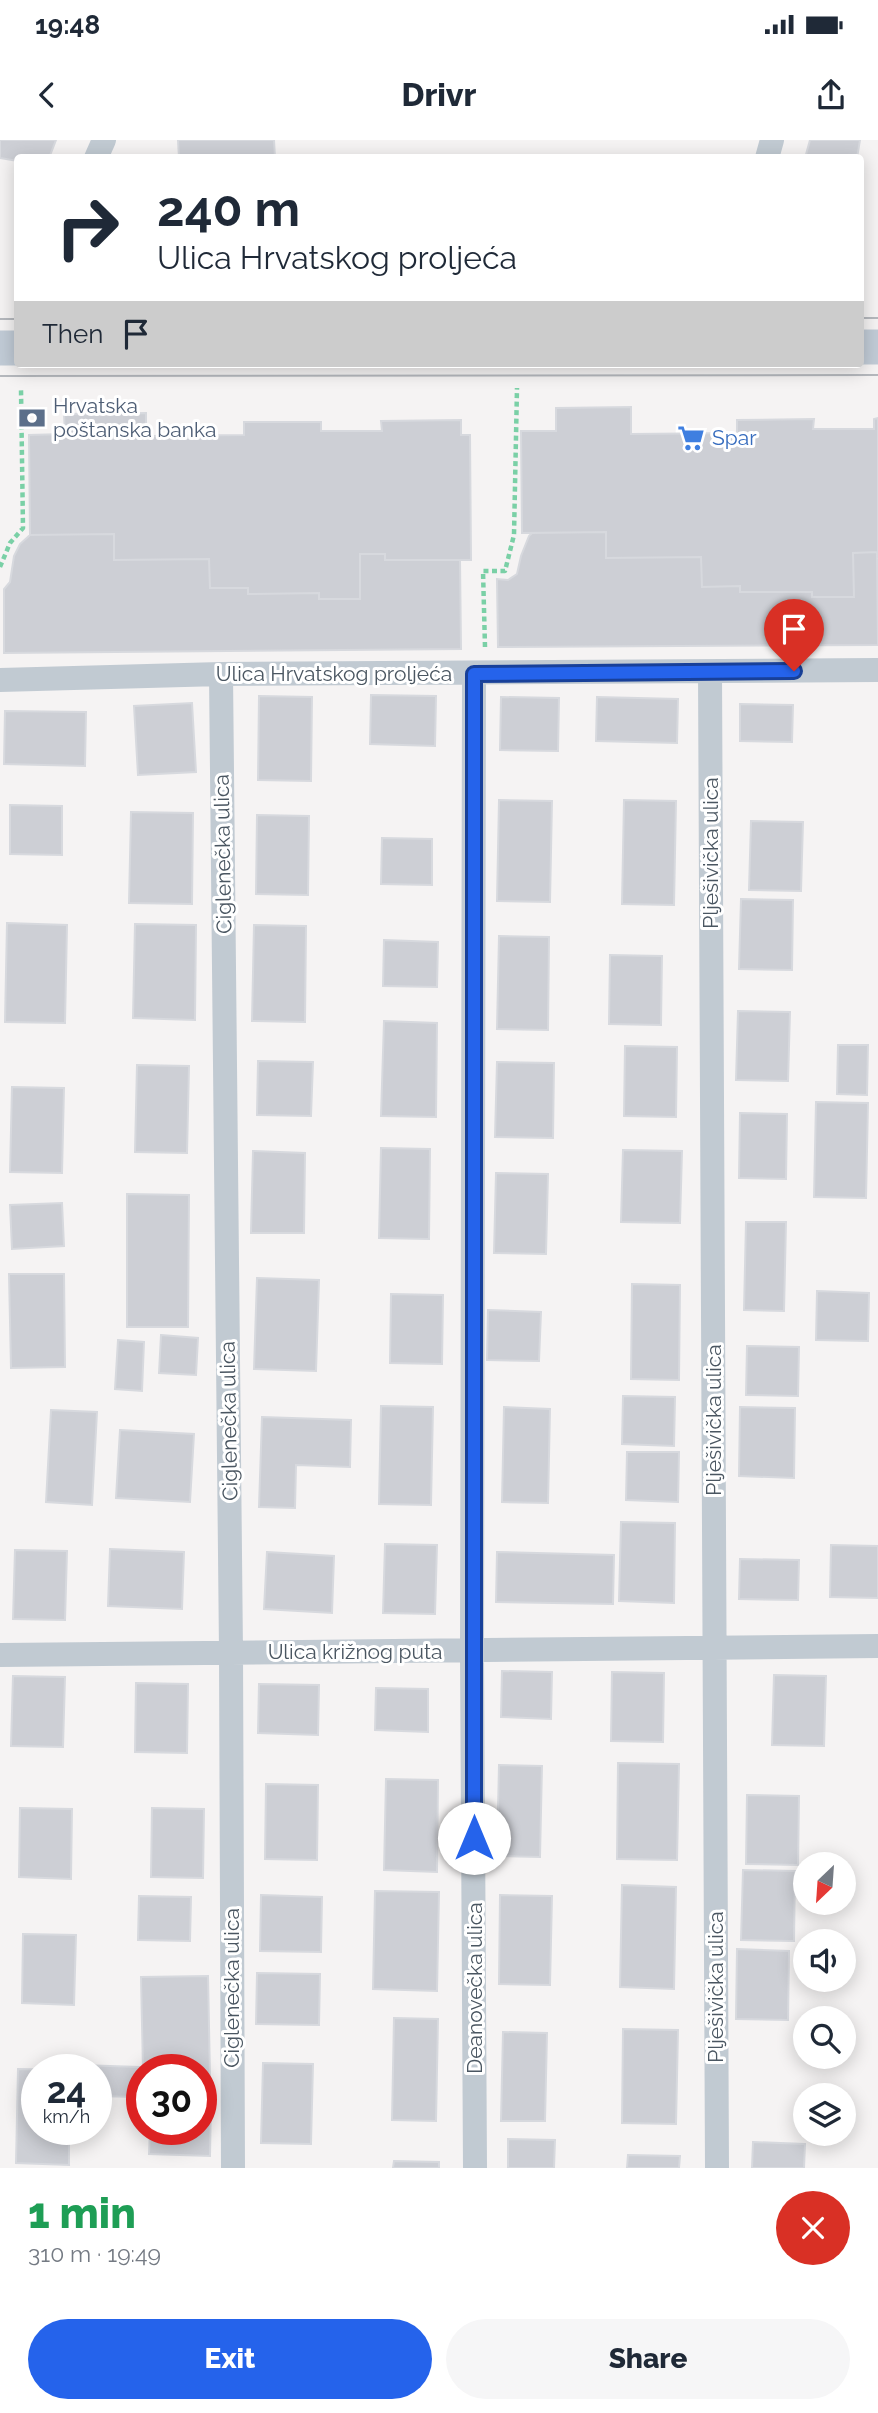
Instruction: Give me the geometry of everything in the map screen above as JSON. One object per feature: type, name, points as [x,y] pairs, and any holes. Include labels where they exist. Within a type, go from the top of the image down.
[{"type":"street","name":"Ulica Hrvatskog proljeća","points":[[0,680],[220,674],[878,670]]},
{"type":"street","name":"Plješivička ulica","points":[[710,672],[717,2168]]},
{"type":"street","name":"Ciglenečka ulica","points":[[220,674],[231,1653],[233,2168]]},
{"type":"street","name":"Deanovečka ulica","points":[[474,674],[472,1652],[475,2168]]},
{"type":"street","name":"Ulica križnog puta","points":[[0,1655],[878,1646]]},
{"type":"path","points":[[485,650],[483,570],[505,571],[514,535],[517,388]]},
{"type":"path","points":[[0,567],[10,543],[23,528],[21,389]]},
{"type":"building","points":[[0,140],[56,140],[51,154],[14,154],[14,160],[0,158]]},
{"type":"building","points":[[178,140],[274,140],[275,154],[179,154]]},
{"type":"building","points":[[810,140],[860,140],[858,154],[806,154]]},
{"type":"building","points":[[631,407],[631,434],[737,433],[737,420],[814,419],[813,429],[874,429],[874,419],[878,418],[878,558],[877,552],[853,553],[854,597],[812,597],[812,592],[740,592],[740,586],[702,587],[701,557],[606,558],[606,532],[522,533],[521,431],[556,431],[556,408]]},
{"type":"building","points":[[146,413],[146,436],[244,435],[244,422],[321,422],[321,431],[382,431],[381,421],[461,420],[461,435],[470,435],[471,560],[385,560],[385,554],[360,554],[360,599],[319,599],[319,593],[248,594],[248,588],[210,588],[209,559],[114,560],[114,534],[30,535],[29,435],[65,434],[64,414]]},
{"type":"building","points":[[606,532],[606,558],[701,557],[702,587],[740,586],[740,592],[812,592],[812,597],[854,597],[853,553],[877,552],[878,645],[498,647],[497,579],[508,580],[517,574],[529,536],[532,533]]},
{"type":"building","points":[[114,534],[114,560],[209,559],[210,588],[248,588],[248,594],[319,593],[319,599],[360,599],[360,554],[385,554],[385,560],[460,560],[461,649],[4,653],[4,589],[10,582],[14,556],[20,544],[30,535]]},
{"type":"building","points":[[371,695],[436,696],[435,746],[370,744]]},
{"type":"building","points":[[259,696],[312,697],[311,781],[258,780]]},
{"type":"building","points":[[501,697],[559,698],[558,751],[500,750]]},
{"type":"building","points":[[597,697],[678,699],[677,743],[596,741]]},
{"type":"building","points":[[192,703],[196,772],[138,775],[134,706]]},
{"type":"building","points":[[740,704],[793,705],[792,742],[740,741]]},
{"type":"building","points":[[5,711],[86,712],[85,766],[4,764]]},
{"type":"building","points":[[499,800],[552,801],[550,902],[497,901]]},
{"type":"building","points":[[624,800],[676,801],[674,905],[622,904]]},
{"type":"building","points":[[10,805],[62,806],[62,855],[10,854]]},
{"type":"building","points":[[131,812],[193,813],[192,904],[129,903]]},
{"type":"building","points":[[257,815],[309,816],[308,895],[256,894]]},
{"type":"building","points":[[751,821],[803,822],[801,891],[749,890]]},
{"type":"building","points":[[382,838],[432,839],[432,885],[381,884]]},
{"type":"building","points":[[741,899],[793,900],[792,970],[739,969]]},
{"type":"building","points":[[7,923],[67,925],[65,1023],[5,1022]]},
{"type":"building","points":[[135,924],[196,925],[195,1020],[133,1018]]},
{"type":"building","points":[[254,925],[306,926],[305,1022],[252,1021]]},
{"type":"building","points":[[499,936],[549,937],[548,1030],[497,1029]]},
{"type":"building","points":[[384,940],[438,942],[437,987],[383,986]]},
{"type":"building","points":[[610,955],[662,956],[661,1025],[609,1024]]},
{"type":"building","points":[[738,1011],[790,1012],[788,1081],[736,1080]]},
{"type":"building","points":[[384,1021],[437,1023],[436,1117],[381,1116]]},
{"type":"building","points":[[838,1045],[868,1045],[867,1095],[837,1094]]},
{"type":"building","points":[[625,1046],[677,1047],[676,1117],[624,1116]]},
{"type":"building","points":[[258,1061],[313,1062],[311,1116],[257,1115]]},
{"type":"building","points":[[497,1062],[554,1063],[553,1138],[495,1137]]},
{"type":"building","points":[[137,1065],[189,1066],[187,1153],[135,1152]]},
{"type":"building","points":[[12,1087],[64,1088],[62,1173],[10,1172]]},
{"type":"building","points":[[816,1102],[868,1103],[866,1198],[814,1197]]},
{"type":"building","points":[[740,1113],[787,1114],[786,1179],[739,1178]]},
{"type":"building","points":[[381,1148],[430,1149],[429,1239],[379,1238]]},
{"type":"building","points":[[623,1150],[682,1151],[680,1223],[621,1222]]},
{"type":"building","points":[[253,1151],[305,1153],[304,1233],[251,1233]]},
{"type":"building","points":[[496,1173],[548,1174],[546,1254],[494,1253]]},
{"type":"building","points":[[127,1194],[189,1195],[188,1327],[127,1327]]},
{"type":"building","points":[[62,1203],[64,1246],[12,1249],[10,1205]]},
{"type":"building","points":[[746,1222],[786,1222],[784,1311],[744,1310]]},
{"type":"building","points":[[9,1274],[64,1274],[65,1367],[11,1368]]},
{"type":"building","points":[[257,1278],[319,1280],[316,1371],[254,1369]]},
{"type":"building","points":[[632,1284],[680,1285],[679,1380],[631,1379]]},
{"type":"building","points":[[817,1291],[869,1293],[868,1341],[816,1340]]},
{"type":"building","points":[[391,1294],[443,1295],[442,1364],[390,1363]]},
{"type":"building","points":[[488,1310],[541,1312],[539,1361],[487,1360]]},
{"type":"building","points":[[161,1335],[198,1338],[196,1375],[159,1373]]},
{"type":"building","points":[[118,1340],[144,1342],[142,1391],[115,1389]]},
{"type":"building","points":[[747,1346],[799,1347],[798,1396],[746,1395]]},
{"type":"building","points":[[623,1396],[675,1397],[674,1446],[622,1444]]},
{"type":"building","points":[[381,1406],[433,1407],[431,1505],[379,1504]]},
{"type":"building","points":[[504,1407],[550,1409],[548,1503],[502,1502]]},
{"type":"building","points":[[740,1407],[795,1408],[794,1478],[739,1476]]},
{"type":"building","points":[[51,1410],[97,1412],[92,1505],[46,1502]]},
{"type":"building","points":[[262,1417],[351,1420],[350,1467],[296,1465],[295,1508],[259,1507]]},
{"type":"building","points":[[120,1430],[194,1434],[190,1502],[116,1498]]},
{"type":"building","points":[[627,1452],[679,1452],[678,1502],[626,1500]]},
{"type":"building","points":[[621,1522],[675,1523],[674,1603],[619,1601]]},
{"type":"building","points":[[385,1544],[437,1545],[435,1614],[383,1613]]},
{"type":"building","points":[[831,1545],[878,1546],[878,1598],[830,1597]]},
{"type":"building","points":[[110,1549],[184,1552],[182,1609],[108,1606]]},
{"type":"building","points":[[15,1550],[67,1551],[65,1620],[13,1619]]},
{"type":"building","points":[[267,1552],[334,1556],[332,1613],[264,1609]]},
{"type":"building","points":[[497,1552],[614,1555],[613,1604],[496,1602]]},
{"type":"building","points":[[740,1559],[799,1560],[798,1600],[739,1599]]},
{"type":"building","points":[[502,1671],[552,1672],[551,1719],[501,1717]]},
{"type":"building","points":[[612,1672],[664,1673],[663,1742],[611,1741]]},
{"type":"building","points":[[774,1675],[826,1676],[824,1746],[772,1745]]},
{"type":"building","points":[[13,1676],[65,1677],[63,1747],[11,1746]]},
{"type":"building","points":[[136,1683],[188,1684],[187,1753],[135,1752]]},
{"type":"building","points":[[259,1684],[319,1685],[318,1735],[258,1733]]},
{"type":"building","points":[[376,1688],[428,1689],[428,1732],[375,1730]]},
{"type":"building","points":[[618,1763],[679,1764],[677,1860],[617,1859]]},
{"type":"building","points":[[499,1765],[542,1766],[540,1857],[497,1856]]},
{"type":"building","points":[[386,1779],[438,1780],[437,1872],[384,1870]]},
{"type":"building","points":[[266,1784],[318,1785],[317,1860],[265,1859]]},
{"type":"building","points":[[747,1795],[799,1796],[798,1852],[793,1852],[793,1865],[746,1864]]},
{"type":"building","points":[[20,1808],[72,1809],[71,1879],[19,1877]]},
{"type":"building","points":[[152,1808],[204,1809],[203,1878],[151,1877]]},
{"type":"building","points":[[743,1870],[793,1871],[793,1941],[741,1940]]},
{"type":"building","points":[[622,1885],[676,1887],[674,1989],[620,1987]]},
{"type":"building","points":[[375,1891],[439,1892],[437,1991],[373,1989]]},
{"type":"building","points":[[261,1895],[322,1897],[321,1952],[260,1951]]},
{"type":"building","points":[[500,1895],[552,1896],[550,1985],[499,1984]]},
{"type":"building","points":[[139,1896],[191,1897],[190,1941],[138,1940]]},
{"type":"building","points":[[23,1934],[76,1935],[74,2005],[22,2003]]},
{"type":"building","points":[[737,1949],[789,1951],[788,2020],[736,2019]]},
{"type":"building","points":[[257,1973],[320,1974],[319,2025],[256,2024]]},
{"type":"building","points":[[208,1976],[210,2054],[143,2054],[141,1977]]},
{"type":"building","points":[[394,2018],[438,2019],[436,2121],[392,2120]]},
{"type":"building","points":[[623,2029],[678,2030],[676,2124],[622,2123]]},
{"type":"building","points":[[503,2032],[547,2033],[545,2121],[501,2121]]},
{"type":"building","points":[[263,2063],[313,2064],[311,2144],[261,2143]]},
{"type":"building","points":[[112,2066],[126,2067],[126,2097],[112,2096]]},
{"type":"building","points":[[18,2069],[21,2069],[21,2145],[69,2145],[69,2165],[16,2163]]},
{"type":"building","points":[[508,2139],[555,2140],[554,2168],[508,2168]]},
{"type":"building","points":[[753,2142],[805,2146],[804,2168],[752,2168]]},
{"type":"building","points":[[149,2145],[210,2145],[210,2156],[149,2154]]},
{"type":"building","points":[[628,2155],[680,2156],[679,2168],[627,2168]]},
{"type":"building","points":[[394,2161],[439,2162],[439,2168],[393,2168]]},
{"type":"tram line","points":[[864,318],[878,318]]},
{"type":"tram line","points":[[0,319],[14,319]]},
{"type":"tram line","points":[[0,376],[878,375]]},
{"type":"place","name":"Hrvatska poštanska banka","points":[[32,418]]},
{"type":"place","name":"Spar","points":[[691,438]]},
{"type":"route","points":[[474,1838],[474,674],[794,671]]}]
